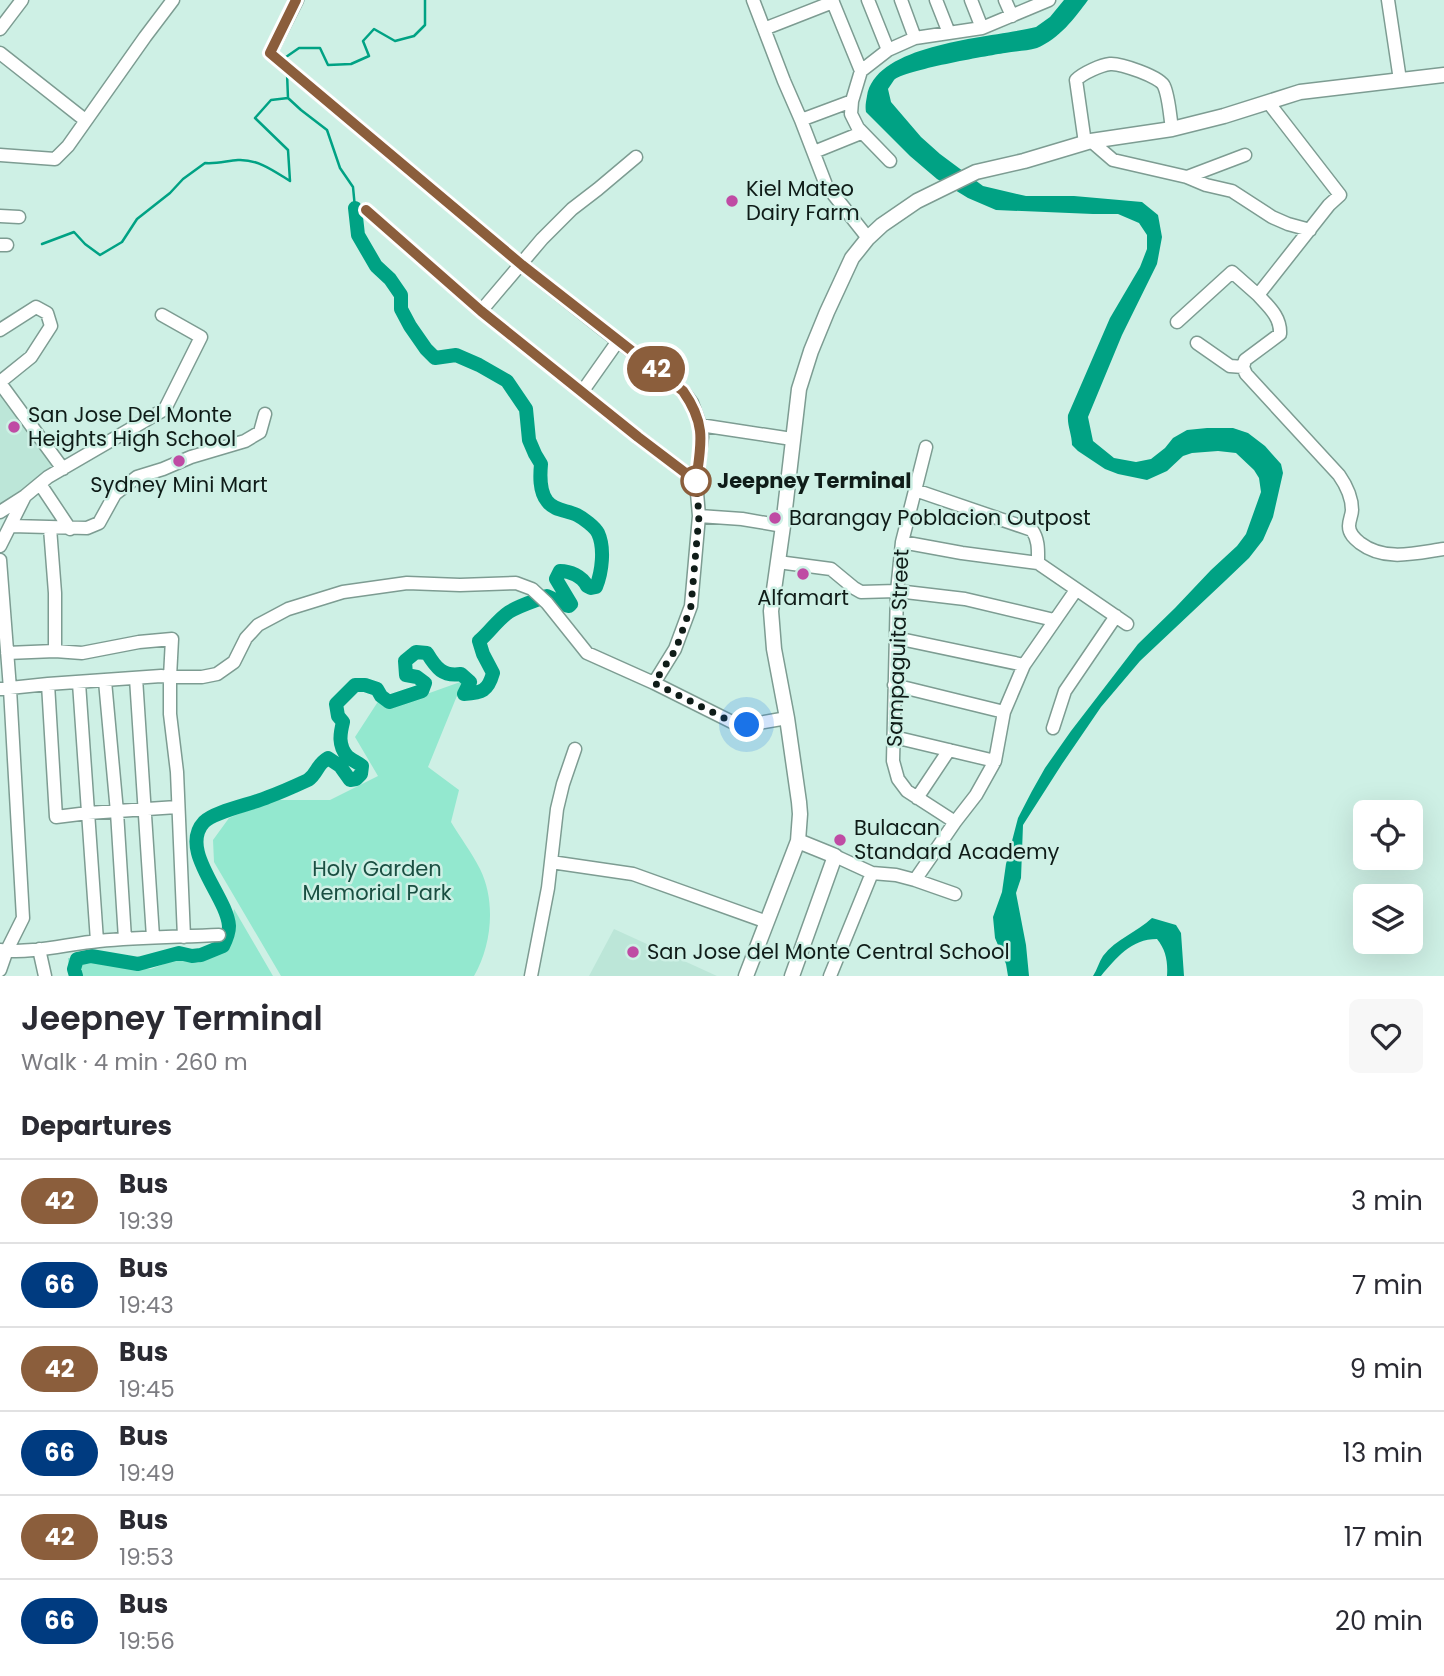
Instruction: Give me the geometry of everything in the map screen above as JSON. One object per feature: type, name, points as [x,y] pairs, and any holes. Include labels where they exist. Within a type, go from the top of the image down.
[{"type":"main road","points":[[746,976],[798,841],[800,814],[771,627],[771,611],[799,389],[811,351],[852,258],[868,238],[903,210],[976,172],[1088,142],[1172,129],[1300,92],[1444,75]]},
{"type":"main road","points":[[792,976],[835,856],[798,841]]},
{"type":"street","points":[[0,29],[22,0]]},
{"type":"street","points":[[0,155],[55,159],[68,146],[173,0]]},
{"type":"street","points":[[296,0],[270,53],[522,265],[673,382],[692,403],[702,437],[696,481],[699,516],[691,606],[676,649],[654,683]]},
{"type":"street","points":[[753,0],[826,185],[868,238]]},
{"type":"street","points":[[868,0],[888,50]]},
{"type":"street","points":[[901,0],[915,38]]},
{"type":"street","points":[[936,0],[949,33]]},
{"type":"street","points":[[971,0],[982,28]]},
{"type":"street","points":[[1006,0],[1012,16]]},
{"type":"street","points":[[1388,0],[1400,80]]},
{"type":"street","points":[[764,29],[833,1],[861,71]]},
{"type":"street","points":[[890,160],[862,133],[851,114],[861,71],[888,50],[915,38],[982,28],[1043,1]]},
{"type":"street","points":[[0,53],[85,120]]},
{"type":"street","points":[[1172,129],[1164,84],[1158,79],[1128,67],[1112,64],[1082,74],[1076,80],[1088,142],[1113,160],[1187,177],[1232,191],[1272,217],[1310,230]]},
{"type":"street","points":[[801,120],[852,101]]},
{"type":"street","points":[[1258,295],[1329,205],[1340,195],[1268,102]]},
{"type":"street","points":[[814,152],[862,133]]},
{"type":"street","points":[[1187,177],[1245,156]]},
{"type":"street","points":[[481,311],[542,239],[572,209],[636,157]]},
{"type":"street","points":[[366,210],[481,311],[696,481]]},
{"type":"street","points":[[0,216],[19,217]]},
{"type":"street","points":[[1177,322],[1232,272],[1258,295],[1278,317],[1281,325],[1280,334],[1245,360],[1243,367],[1347,487],[1352,510],[1349,527],[1351,534],[1369,549],[1385,554],[1410,555],[1444,549]]},
{"type":"street","points":[[0,330],[36,307],[47,313],[51,326],[31,357],[0,382],[63,469]]},
{"type":"street","points":[[0,513],[63,469],[165,410],[201,337],[162,315]]},
{"type":"street","points":[[582,392],[618,341]]},
{"type":"street","points":[[1197,344],[1230,366],[1243,367]]},
{"type":"street","points":[[10,526],[70,529],[87,528],[99,523],[115,494],[137,477],[245,441],[260,432],[265,414]]},
{"type":"street","points":[[700,425],[792,439]]},
{"type":"street","name":"Sampaguita Street","points":[[926,447],[902,542],[897,591],[895,772],[901,785],[956,822]]},
{"type":"street","points":[[40,484],[70,529]]},
{"type":"street","points":[[915,490],[1032,530],[1038,546],[1038,563]]},
{"type":"street","points":[[0,546],[25,496]]},
{"type":"street","points":[[699,516],[743,519],[783,526]]},
{"type":"street","points":[[50,528],[55,593],[55,651]]},
{"type":"street","points":[[902,542],[1038,563],[1127,624]]},
{"type":"street","points":[[0,561],[7,653],[5,689],[23,918],[4,950],[0,970]]},
{"type":"street","points":[[778,562],[831,569],[861,592],[897,591],[965,599],[1054,620]]},
{"type":"street","points":[[5,689],[217,674],[234,662],[246,638],[263,622],[288,609],[343,592],[407,583],[516,583],[532,589],[542,598],[587,653],[736,724],[747,725],[787,718]]},
{"type":"street","points":[[915,880],[976,795],[995,761],[1004,712],[1024,665],[1076,590]]},
{"type":"street","points":[[1053,729],[1065,691],[1116,616]]},
{"type":"street","points":[[896,638],[1024,665]]},
{"type":"street","points":[[7,653],[82,653],[139,642],[172,639],[170,714],[177,772],[184,937]]},
{"type":"street","points":[[136,678],[153,937]]},
{"type":"street","points":[[105,681],[125,939]]},
{"type":"street","points":[[79,683],[97,942]]},
{"type":"street","points":[[48,684],[56,817],[177,807]]},
{"type":"street","points":[[894,685],[1004,712]]},
{"type":"street","points":[[894,737],[995,761]]},
{"type":"street","points":[[531,976],[548,888],[557,809],[575,749]]},
{"type":"street","points":[[917,798],[949,750]]},
{"type":"street","points":[[835,856],[872,873],[896,875],[955,894]]},
{"type":"street","points":[[551,862],[633,874],[767,922]]},
{"type":"street","points":[[830,976],[872,873]]},
{"type":"street","points":[[4,950],[153,937],[219,935]]},
{"type":"street","points":[[39,949],[45,976]]},
{"type":"shaded area","points":[[1064,0],[1088,0],[1066,27],[1045,44],[1033,49],[946,64],[901,76],[894,80],[888,89],[891,102],[921,137],[983,186],[1026,196],[1074,196],[1142,202],[1158,215],[1162,237],[1157,264],[1122,335],[1088,417],[1093,441],[1114,458],[1136,462],[1151,459],[1173,438],[1187,430],[1233,428],[1248,433],[1265,446],[1281,464],[1283,473],[1273,517],[1263,540],[1249,558],[1140,661],[1101,707],[1023,825],[1021,878],[1016,893],[1029,976],[1008,976],[995,938],[993,917],[1002,892],[1018,818],[1032,791],[1071,731],[1138,644],[1237,546],[1246,534],[1261,492],[1259,478],[1254,470],[1236,453],[1192,453],[1183,456],[1167,471],[1147,480],[1105,469],[1072,445],[1068,415],[1110,318],[1140,267],[1147,249],[1147,235],[1139,223],[1118,214],[996,210],[968,198],[937,179],[866,112],[867,96],[875,78],[891,64],[913,53],[939,45],[1036,27],[1050,17]]},
{"type":"shaded area","name":"San Jose Del Monte Heights High School","points":[[0,389],[55,465],[7,502],[0,503]]},
{"type":"shaded area","points":[[1152,918],[1176,925],[1181,933],[1184,976],[1167,976],[1166,956],[1157,939],[1132,946],[1118,956],[1101,976],[1093,976],[1108,950]]},
{"type":"shaded area","name":"San Jose del Monte Central School","points":[[614,929],[717,976],[589,976]]},
{"type":"green space","name":"Holy Garden Memorial Park","points":[[463,681],[428,767],[459,790],[451,822],[480,869],[488,895],[488,937],[474,976],[281,976],[214,862],[213,840],[229,818],[272,800],[330,800],[378,776],[355,737],[379,700],[393,706]]},
{"type":"green space","points":[[234,909],[273,976],[69,976],[68,958],[91,959],[122,968],[151,969],[164,964],[172,956],[198,963],[227,950]]},
{"type":"waterway","points":[[286,60],[286,57],[299,48],[320,48],[328,65],[351,64],[369,56],[363,41],[374,29],[395,41],[414,36],[425,25],[425,0]]},
{"type":"waterway","points":[[42,244],[74,232],[100,255],[122,242],[137,219],[205,163],[252,161],[290,181],[288,150],[255,118],[271,100],[288,98],[287,73]]},
{"type":"waterway","points":[[288,98],[327,130],[340,168],[353,187],[355,208]]},
{"type":"waterway","points":[[76,976],[74,969],[77,959],[91,956],[138,964],[179,953],[201,955],[223,946],[229,926],[221,901],[200,859],[198,833],[204,822],[217,814],[261,800],[308,780],[328,758],[340,766],[350,780],[356,779],[361,774],[362,766],[347,756],[342,748],[343,722],[338,716],[336,704],[355,685],[377,689],[389,702],[422,691],[425,683],[417,677],[406,675],[405,661],[416,652],[427,653],[445,673],[461,674],[470,682],[464,694],[480,692],[489,684],[493,673],[479,641],[501,619],[518,607],[547,596],[569,606],[571,604],[556,579],[560,571],[575,575],[591,588],[596,587],[602,560],[598,533],[582,518],[553,507],[544,497],[541,464],[529,440],[526,409],[507,381],[456,355],[435,358],[426,349],[401,309],[401,295],[390,279],[376,266],[358,235],[355,208]]},
{"type":"bus line","name":"42","points":[[296,0],[270,53],[522,265],[683,391],[697,414],[702,437],[696,481],[481,311],[366,210]]},
{"type":"place","name":"Kiel Mateo Dairy Farm","points":[[732,201]]},
{"type":"place","name":"San Jose Del Monte Heights High School","points":[[14,427]]},
{"type":"place","name":"Sydney Mini Mart","points":[[179,461]]},
{"type":"place","name":"Jeepney Terminal","points":[[696,481]]},
{"type":"place","name":"Barangay Poblacion Outpost","points":[[775,518]]},
{"type":"place","name":"Alfamart","points":[[803,574]]},
{"type":"place","name":"Bulacan Standard Academy","points":[[840,840]]},
{"type":"place","name":"San Jose del Monte Central School","points":[[633,952]]},
{"type":"route","points":[[696,481],[699,516],[691,606],[676,649],[654,683],[736,724],[747,725]]}]
